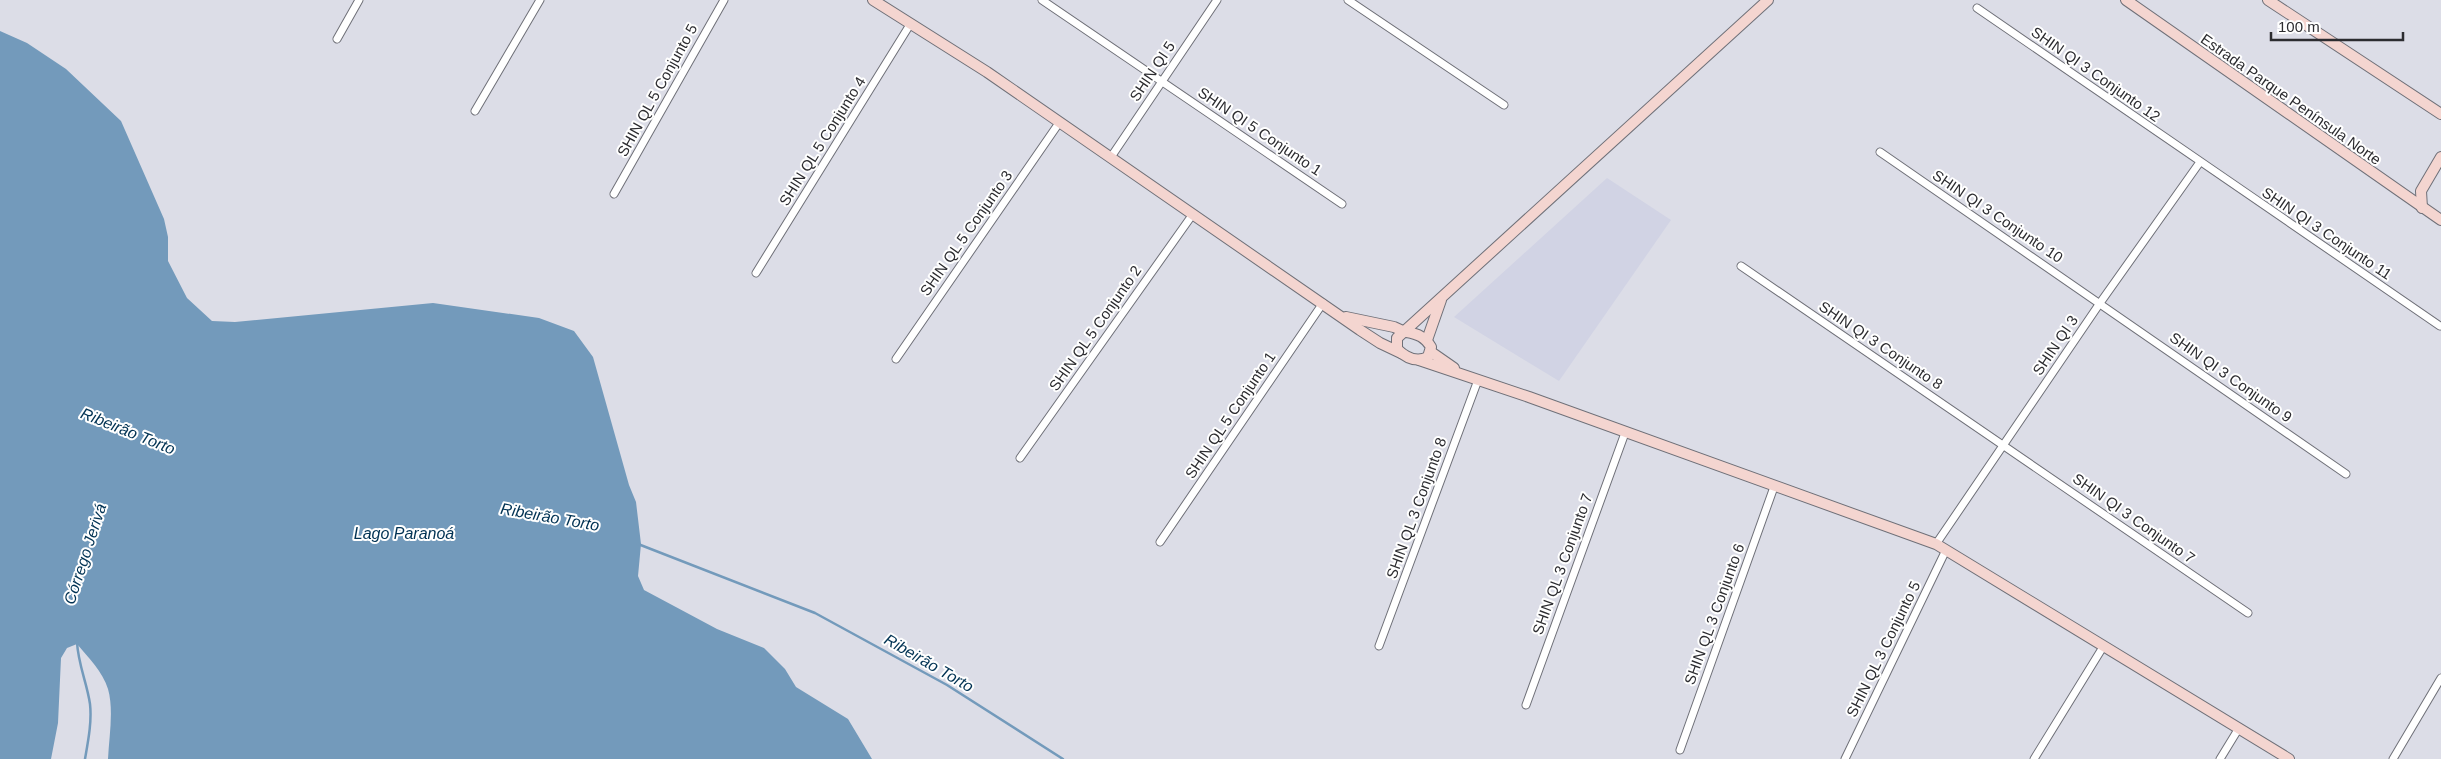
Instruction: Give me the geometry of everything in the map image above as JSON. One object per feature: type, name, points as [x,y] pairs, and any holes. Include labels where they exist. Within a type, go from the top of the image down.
[{"type":"street","points":[[337,39],[359,0]]},
{"type":"street","points":[[475,111],[540,0]]},
{"type":"street","name":"SHIN QL 5 Conjunto 5","points":[[614,194],[724,0]]},
{"type":"street","points":[[873,0],[911,23],[1111,157],[1380,343],[1419,360],[1936,544],[2289,759]]},
{"type":"street","name":"SHIN QI 5 Conjunto 1","points":[[1042,0],[1342,204]]},
{"type":"street","name":"SHIN QI 5","points":[[1111,157],[1217,0]]},
{"type":"street","points":[[1348,0],[1504,105]]},
{"type":"street","points":[[1401,353],[1396,343],[1397,338],[1406,332],[1415,320],[1441,300],[1768,0]]},
{"type":"street","name":"Estrada Parque Península Norte","points":[[2126,0],[2441,220]]},
{"type":"street","points":[[2268,0],[2441,114]]},
{"type":"street","name":"SHIN QI 3 Conjunto 12","points":[[1977,8],[2200,162]]},
{"type":"street","name":"SHIN QL 5 Conjunto 4","points":[[756,273],[911,23]]},
{"type":"street","name":"SHIN QL 5 Conjunto 3","points":[[896,359],[1059,122]]},
{"type":"street","name":"SHIN QI 3 Conjunto 10","points":[[1880,152],[2100,303]]},
{"type":"street","points":[[2422,208],[2421,191],[2441,158]]},
{"type":"street","name":"SHIN QI 3","points":[[1936,544],[2100,303],[2200,162]]},
{"type":"street","name":"SHIN QI 3 Conjunto 11","points":[[2200,162],[2440,326]]},
{"type":"street","name":"SHIN QL 5 Conjunto 2","points":[[1020,458],[1193,214]]},
{"type":"street","name":"SHIN QI 3 Conjunto 8","points":[[1741,266],[2005,445]]},
{"type":"street","points":[[1427,340],[1441,300]]},
{"type":"street","name":"SHIN QL 5 Conjunto 1","points":[[1160,542],[1323,303]]},
{"type":"street","name":"SHIN QI 3 Conjunto 9","points":[[2100,303],[2346,474]]},
{"type":"street","points":[[1342,317],[1394,327],[1422,336],[1427,340],[1431,352],[1465,375]]},
{"type":"street","points":[[1419,360],[1428,357],[1431,352]]},
{"type":"street","name":"SHIN QL 3 Conjunto 8","points":[[1379,646],[1478,380]]},
{"type":"street","name":"SHIN QL 3 Conjunto 7","points":[[1526,705],[1625,433]]},
{"type":"street","name":"SHIN QI 3 Conjunto 7","points":[[2005,445],[2248,613]]},
{"type":"street","name":"SHIN QL 3 Conjunto 6","points":[[1680,750],[1774,487]]},
{"type":"street","name":"SHIN QL 3 Conjunto 5","points":[[1845,759],[1946,550]]},
{"type":"street","points":[[2034,759],[2103,647]]},
{"type":"street","points":[[2392,759],[2441,678]]},
{"type":"street","points":[[2220,759],[2239,728]]},
{"type":"shaded area","points":[[1607,178],[1671,220],[1559,381],[1454,317]]},
{"type":"water","name":"Lago Paranoá","points":[[0,31],[27,43],[66,69],[121,121],[164,219],[168,237],[168,261],[187,298],[212,321],[235,322],[433,303],[539,318],[574,331],[593,357],[629,485],[636,502],[641,544],[638,576],[644,590],[717,629],[764,648],[785,669],[796,687],[848,719],[872,759],[108,759],[111,715],[108,689],[99,671],[77,644],[67,648],[61,658],[58,723],[51,759],[0,759]]},
{"type":"waterway","name":"Ribeirão Torto","points":[[638,544],[815,613],[947,685],[1063,759]]},
{"type":"waterway","name":"Córrego Jerivá","points":[[77,642],[90,704],[89,732],[85,759]]}]
